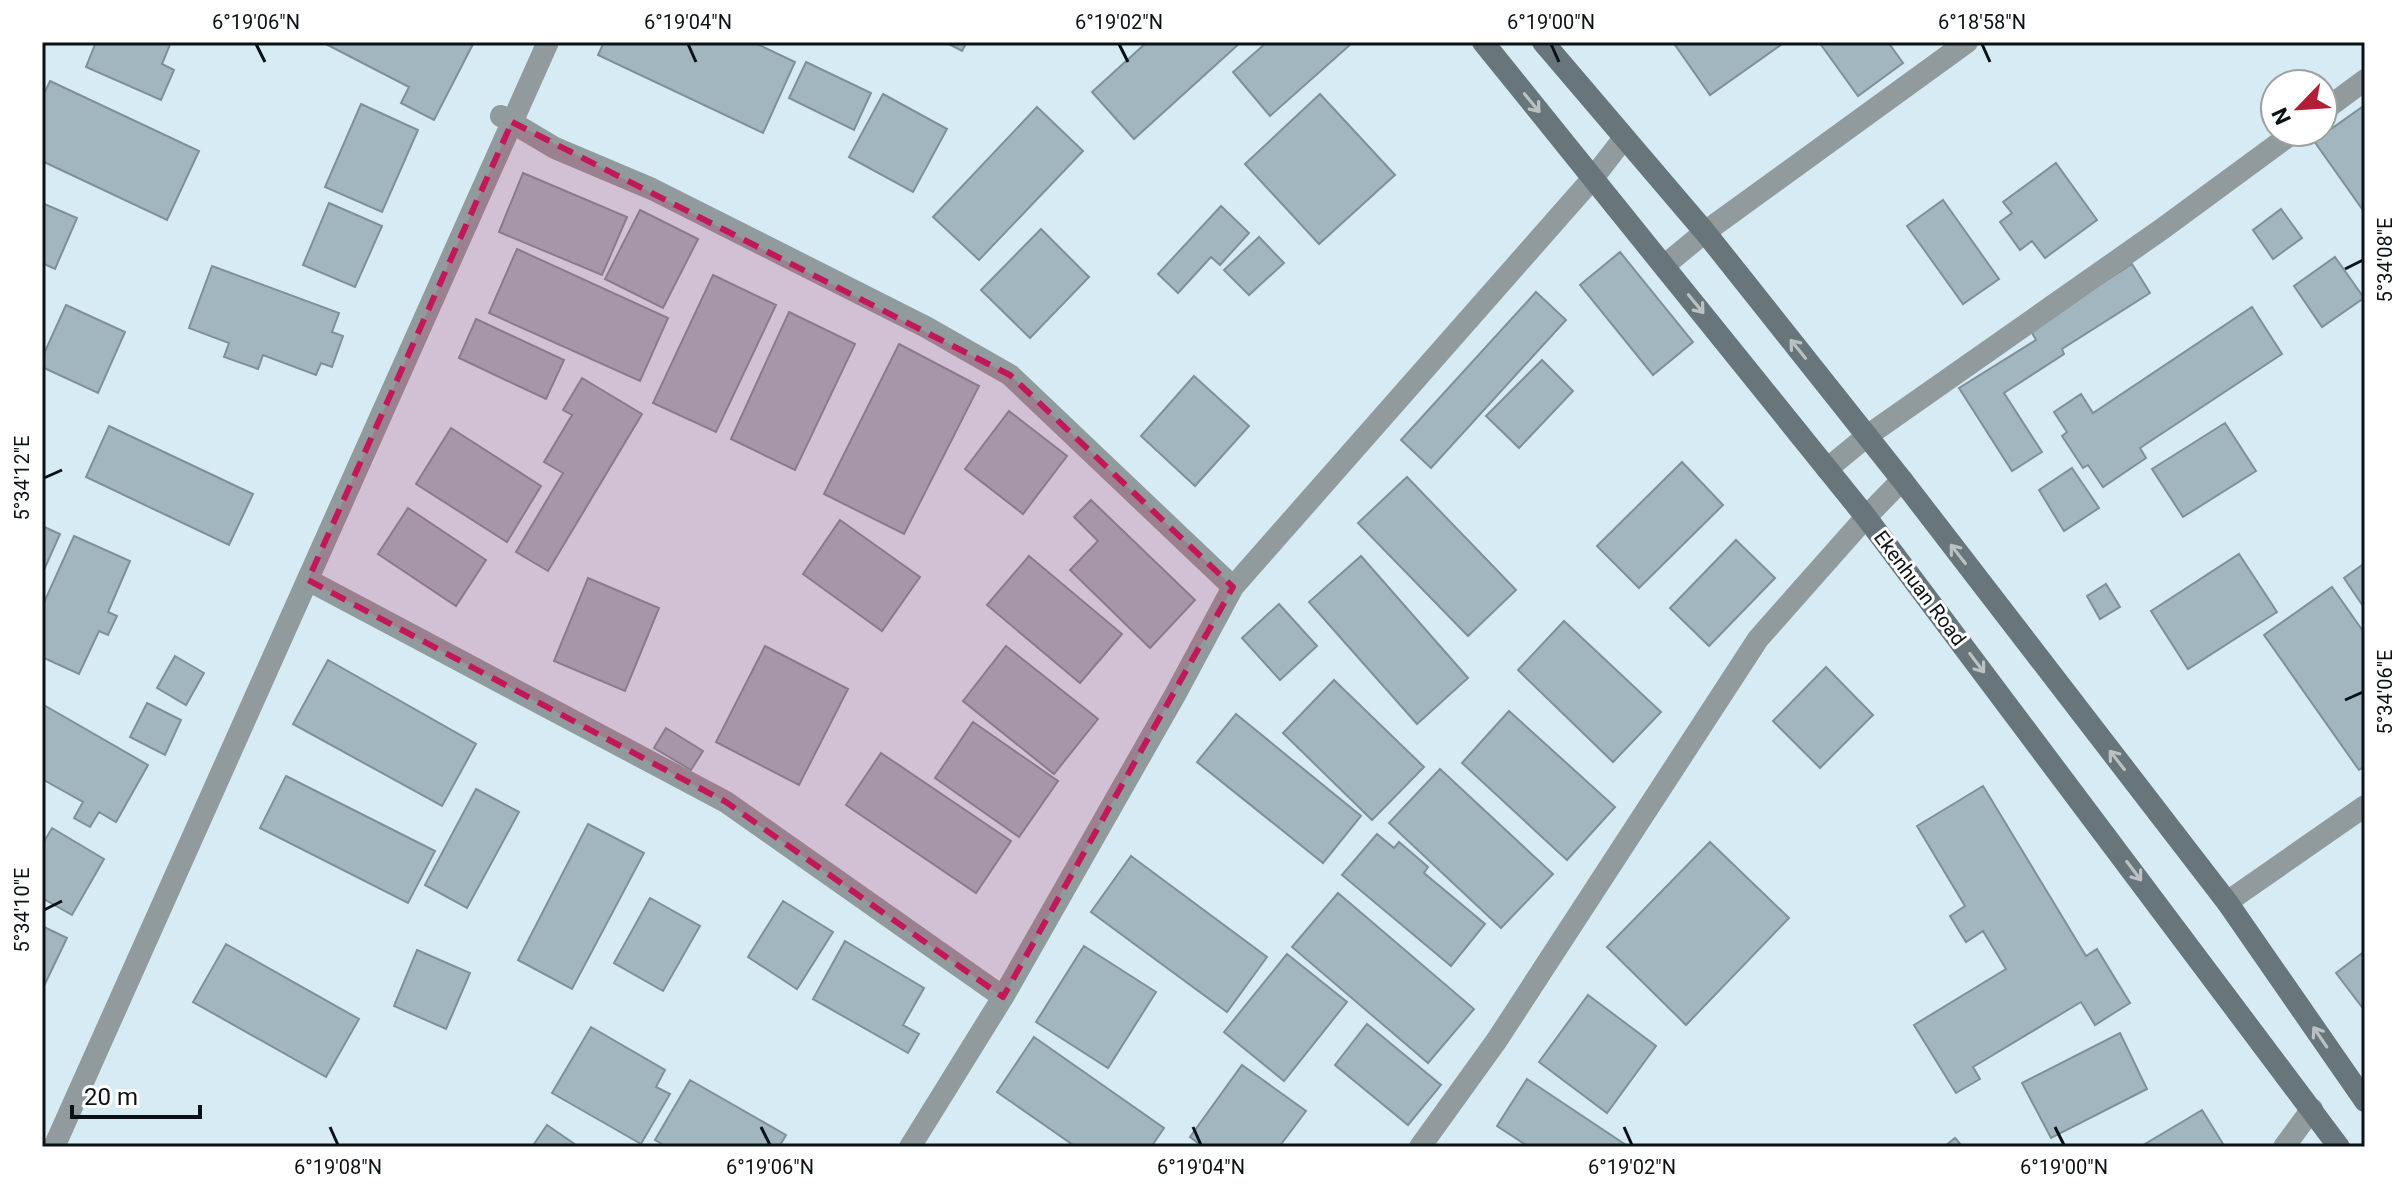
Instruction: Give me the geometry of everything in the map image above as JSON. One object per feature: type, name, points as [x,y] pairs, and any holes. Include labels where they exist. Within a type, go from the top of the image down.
[{"type":"main road","name":"Ekenhuan Road","points":[[1483,42],[1866,517],[2339,1147]]},
{"type":"main road","points":[[1543,42],[1705,232],[1902,480],[2227,902],[2365,1101]]},
{"type":"street","points":[[54,1147],[548,42]]},
{"type":"street","points":[[1665,265],[1705,232],[1967,42]]},
{"type":"street","points":[[2339,99],[2365,80]]},
{"type":"street","points":[[500,115],[555,148],[652,189],[926,327],[1010,375],[1233,587]]},
{"type":"street","points":[[910,1147],[1003,997],[1233,587],[1593,178],[1624,138]]},
{"type":"street","points":[[1827,469],[1867,436],[2272,148]]},
{"type":"street","points":[[1420,1147],[1497,1040],[1758,639],[1902,480]]},
{"type":"street","points":[[308,580],[726,802],[1003,997]]},
{"type":"street","points":[[2227,902],[2365,806]]},
{"type":"street","points":[[2284,1147],[2312,1109]]},
{"type":"highlighted area","points":[[512,122],[1010,375],[1233,587],[1003,997],[726,802],[308,580]]},
{"type":"building","points":[[96,42],[171,42],[162,64],[174,70],[161,100],[86,67]]},
{"type":"building","points":[[322,42],[473,44],[434,120],[401,103],[409,87]]},
{"type":"building","points":[[604,42],[753,42],[795,62],[763,133],[598,55]]},
{"type":"building","points":[[945,42],[967,42],[962,51]]},
{"type":"building","points":[[1147,42],[1241,42],[1134,139],[1092,92]]},
{"type":"building","points":[[1267,42],[1351,44],[1270,116],[1233,72]]},
{"type":"building","points":[[1673,42],[1785,42],[1710,95]]},
{"type":"building","points":[[1819,42],[1888,42],[1903,63],[1858,96]]},
{"type":"building","points":[[806,62],[871,93],[854,130],[789,98]]},
{"type":"building","points":[[50,81],[199,151],[167,220],[42,161],[42,98]]},
{"type":"building","points":[[883,94],[947,129],[913,192],[849,157]]},
{"type":"building","points":[[1320,94],[1395,175],[1319,244],[1245,164]]},
{"type":"building","points":[[361,104],[418,130],[382,212],[325,187]]},
{"type":"building","points":[[2365,105],[2365,213],[2319,148],[2339,148],[2339,123]]},
{"type":"building","points":[[1037,107],[1083,151],[979,260],[933,217]]},
{"type":"building","points":[[2056,163],[2097,220],[2045,258],[2032,241],[2020,250],[2000,222],[2012,213],[2003,202]]},
{"type":"building","points":[[523,173],[627,217],[602,275],[499,232]]},
{"type":"building","points":[[1943,200],[1999,279],[1963,304],[1907,226]]},
{"type":"building","points":[[42,203],[77,218],[55,269],[42,263]]},
{"type":"building","points":[[329,203],[382,226],[355,287],[303,265]]},
{"type":"building","points":[[1221,206],[1249,233],[1220,265],[1211,257],[1178,293],[1158,274]]},
{"type":"building","points":[[2281,209],[2302,238],[2273,259],[2253,230]]},
{"type":"building","points":[[640,210],[698,239],[663,308],[605,279]]},
{"type":"building","points":[[1041,229],[1089,277],[1030,338],[981,290]]},
{"type":"building","points":[[1259,237],[1284,263],[1249,295],[1224,270]]},
{"type":"building","points":[[517,249],[668,318],[640,381],[489,313]]},
{"type":"building","points":[[1620,252],[1693,342],[1653,375],[1580,285]]},
{"type":"building","points":[[2335,257],[2364,298],[2322,327],[2294,286]]},
{"type":"building","points":[[2132,264],[2150,293],[2062,349],[2064,354],[2004,393],[2042,452],[2012,471],[1959,388],[2036,340],[2030,329]]},
{"type":"building","points":[[212,266],[339,313],[332,332],[343,336],[332,367],[321,363],[316,375],[263,355],[258,369],[224,357],[229,343],[189,328]]},
{"type":"building","points":[[713,275],[776,305],[716,432],[653,403]]},
{"type":"building","points":[[1536,292],[1566,320],[1431,468],[1401,440]]},
{"type":"building","points":[[66,305],[125,332],[98,393],[42,367],[42,358]]},
{"type":"building","points":[[2252,307],[2282,354],[2140,448],[2146,458],[2103,487],[2088,465],[2083,468],[2062,436],[2067,432],[2054,412],[2081,394],[2093,413]]},
{"type":"building","points":[[789,312],[855,344],[795,470],[731,439]]},
{"type":"building","points":[[476,319],[564,360],[546,399],[459,358]]},
{"type":"building","points":[[899,344],[979,386],[904,534],[824,494]]},
{"type":"building","points":[[1542,360],[1573,391],[1519,448],[1486,416]]},
{"type":"building","points":[[1194,376],[1249,426],[1195,486],[1141,436]]},
{"type":"building","points":[[582,378],[642,414],[548,571],[516,552],[563,473],[544,462],[572,415],[563,410]]},
{"type":"building","points":[[1009,411],[1067,456],[1023,514],[965,469]]},
{"type":"building","points":[[2225,423],[2256,471],[2183,517],[2152,469]]},
{"type":"building","points":[[109,426],[253,494],[229,545],[86,477]]},
{"type":"building","points":[[451,428],[541,486],[507,542],[416,484]]},
{"type":"building","points":[[1682,462],[1723,505],[1639,588],[1597,546]]},
{"type":"building","points":[[2072,468],[2099,508],[2064,531],[2039,490]]},
{"type":"building","points":[[1407,477],[1516,590],[1468,636],[1358,523]]},
{"type":"building","points":[[1091,500],[1195,600],[1150,648],[1070,570],[1098,541],[1074,517]]},
{"type":"building","points":[[408,508],[486,560],[456,606],[378,554]]},
{"type":"building","points":[[840,520],[920,577],[882,631],[803,574]]},
{"type":"building","points":[[42,526],[60,534],[44,570],[42,569]]},
{"type":"building","points":[[74,536],[130,561],[108,612],[117,616],[108,635],[99,631],[79,674],[42,657],[42,607]]},
{"type":"building","points":[[1736,540],[1775,578],[1709,646],[1670,608]]},
{"type":"building","points":[[2239,554],[2277,612],[2188,669],[2151,611]]},
{"type":"building","points":[[1029,556],[1122,634],[1080,683],[987,605]]},
{"type":"building","points":[[1361,556],[1468,678],[1417,724],[1309,602]]},
{"type":"building","points":[[2365,563],[2365,609],[2344,578]]},
{"type":"building","points":[[588,578],[659,608],[625,691],[554,661]]},
{"type":"building","points":[[2106,584],[2120,607],[2100,619],[2087,596]]},
{"type":"building","points":[[2332,587],[2365,634],[2365,766],[2359,770],[2264,635]]},
{"type":"building","points":[[1279,604],[1317,646],[1280,680],[1242,638]]},
{"type":"building","points":[[1564,621],[1661,712],[1613,762],[1518,670]]},
{"type":"building","points":[[765,646],[848,689],[799,785],[716,742]]},
{"type":"building","points":[[1006,646],[1098,719],[1054,774],[963,701]]},
{"type":"building","points":[[175,656],[204,673],[186,705],[157,688]]},
{"type":"building","points":[[328,660],[476,744],[442,806],[293,724]]},
{"type":"building","points":[[1826,667],[1873,715],[1820,768],[1773,721]]},
{"type":"building","points":[[1334,680],[1424,767],[1372,820],[1283,733]]},
{"type":"building","points":[[147,703],[181,720],[165,755],[130,737]]},
{"type":"building","points":[[42,704],[148,765],[116,822],[99,812],[90,827],[74,818],[83,802],[42,779]]},
{"type":"building","points":[[1509,711],[1615,807],[1567,860],[1462,763]]},
{"type":"building","points":[[1236,714],[1361,816],[1323,863],[1197,762]]},
{"type":"building","points":[[973,722],[1058,781],[1019,837],[935,778]]},
{"type":"building","points":[[666,728],[703,751],[691,770],[654,748]]},
{"type":"building","points":[[881,753],[1011,841],[976,893],[846,805]]},
{"type":"building","points":[[1440,769],[1553,874],[1501,928],[1389,823]]},
{"type":"building","points":[[286,776],[435,851],[408,903],[260,828]]},
{"type":"building","points":[[1983,786],[2086,956],[2097,949],[2130,1003],[2095,1025],[2081,1002],[1973,1067],[1980,1079],[1956,1093],[1914,1025],[2006,969],[1983,931],[1966,942],[1950,916],[1965,906],[1917,826]]},
{"type":"building","points":[[476,789],[519,812],[467,908],[425,885]]},
{"type":"building","points":[[588,824],[644,853],[572,989],[518,960]]},
{"type":"building","points":[[52,828],[104,859],[72,915],[42,898],[42,845]]},
{"type":"building","points":[[1377,834],[1394,848],[1399,842],[1428,867],[1424,873],[1485,924],[1451,966],[1342,875]]},
{"type":"building","points":[[1710,842],[1789,918],[1686,1025],[1607,947]]},
{"type":"building","points":[[1131,856],[1267,957],[1227,1012],[1091,912]]},
{"type":"building","points":[[1338,893],[1474,1009],[1428,1063],[1292,947]]},
{"type":"building","points":[[650,898],[700,926],[663,991],[614,963]]},
{"type":"building","points":[[783,901],[833,932],[797,989],[748,957]]},
{"type":"building","points":[[42,926],[67,938],[42,990]]},
{"type":"building","points":[[845,941],[924,988],[903,1025],[919,1034],[908,1053],[813,999]]},
{"type":"building","points":[[226,944],[359,1019],[326,1077],[193,1002]]},
{"type":"building","points":[[1084,946],[1156,992],[1108,1068],[1036,1022]]},
{"type":"building","points":[[417,950],[470,973],[446,1029],[394,1006]]},
{"type":"building","points":[[2365,951],[2365,1011],[2336,973]]},
{"type":"building","points":[[1287,954],[1347,1002],[1284,1081],[1224,1032]]},
{"type":"building","points":[[1588,995],[1656,1046],[1607,1113],[1539,1062]]},
{"type":"building","points":[[1367,1024],[1441,1085],[1408,1125],[1335,1065]]},
{"type":"building","points":[[591,1027],[665,1070],[656,1087],[670,1094],[641,1144],[552,1093]]},
{"type":"building","points":[[2120,1033],[2147,1089],[2051,1138],[2022,1083]]},
{"type":"building","points":[[1034,1037],[1164,1128],[1151,1147],[1076,1147],[997,1092]]},
{"type":"building","points":[[1242,1065],[1306,1111],[1279,1147],[1203,1147],[1190,1137]]},
{"type":"building","points":[[1527,1079],[1629,1147],[1529,1147],[1497,1126]]},
{"type":"building","points":[[690,1080],[786,1135],[779,1147],[667,1147],[655,1140]]},
{"type":"building","points":[[2202,1110],[2225,1147],[2140,1147]]},
{"type":"building","points":[[547,1125],[579,1147],[532,1147]]},
{"type":"building","points":[[1955,1138],[1963,1147],[1944,1147]]}]
